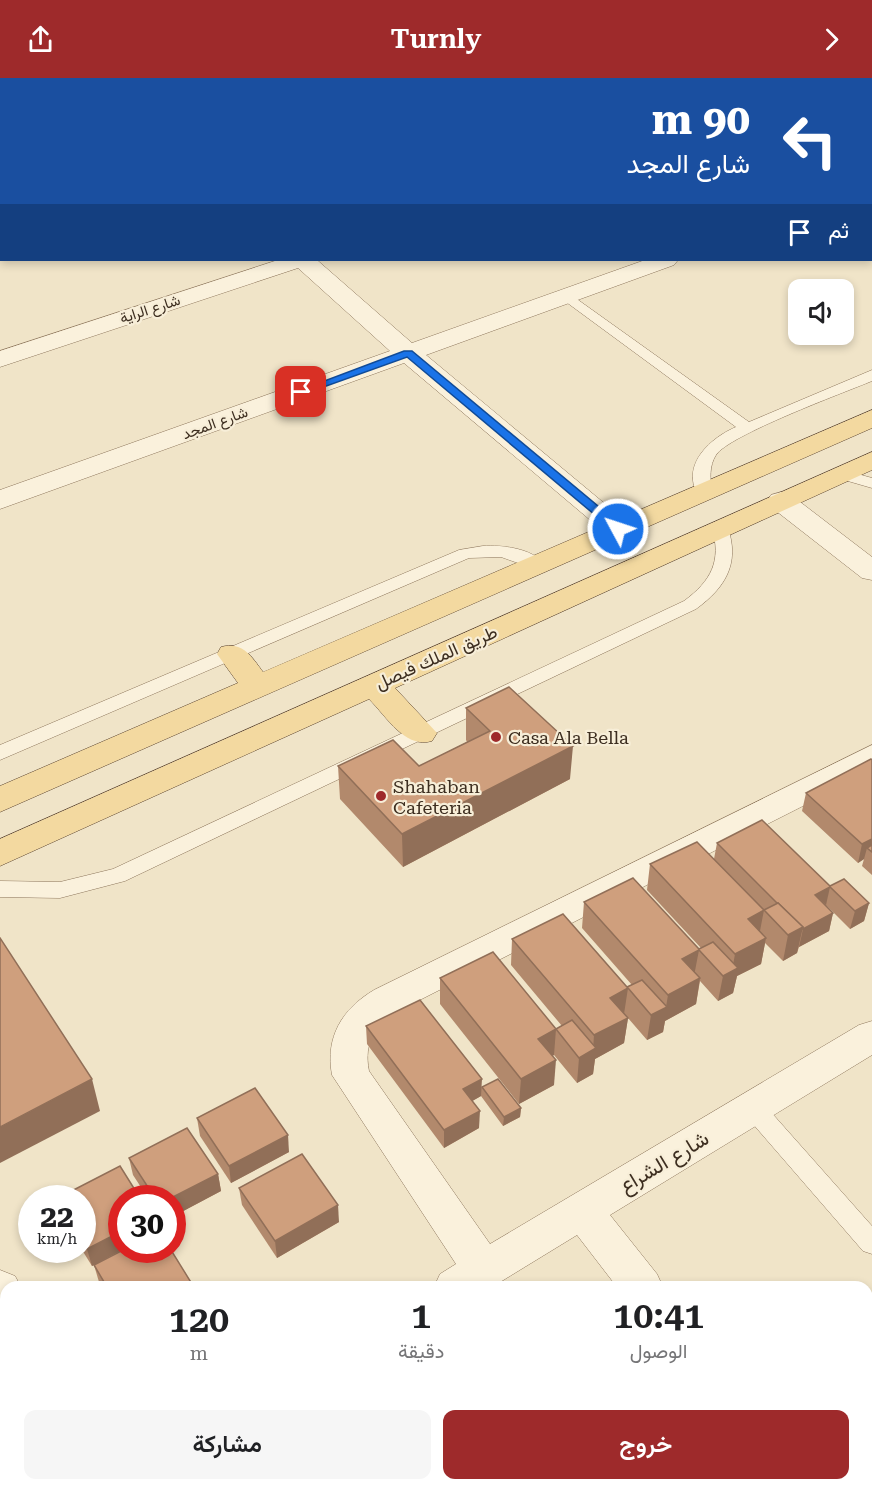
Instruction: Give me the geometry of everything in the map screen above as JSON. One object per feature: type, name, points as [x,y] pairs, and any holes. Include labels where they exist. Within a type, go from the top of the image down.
[{"type":"main road","points":[[0,800],[872,418]]},
{"type":"main road","name":"طريق الملك فيصل","points":[[0,853],[872,460]]},
{"type":"main road","points":[[232,654],[258,687]]},
{"type":"main road","points":[[374,685],[421,733]]},
{"type":"street","name":"شارع الراية","points":[[0,359],[299,261]]},
{"type":"street","points":[[303,261],[408,353],[618,529]]},
{"type":"street","name":"شارع المجد","points":[[0,500],[663,261]]},
{"type":"street","points":[[781,501],[872,571]]},
{"type":"street","points":[[469,1278],[351,1075],[347,1060],[348,1045],[352,1030],[362,1017],[387,1000],[872,757]]},
{"type":"street","name":"شارع الشراع","points":[[469,1278],[754,1109],[872,1036]]},
{"type":"street","points":[[582,1211],[637,1281]]},
{"type":"lane","points":[[567,296],[747,428]]},
{"type":"lane","points":[[704,491],[701,468],[705,457],[724,438],[872,375]]},
{"type":"lane","points":[[840,474],[872,483]]},
{"type":"lane","points":[[0,889],[60,890],[118,876],[702,597],[712,587],[725,565],[725,541],[720,528]]},
{"type":"lane","points":[[0,753],[465,554],[477,551],[503,551],[535,564]]},
{"type":"lane","points":[[754,1109],[872,1243]]},
{"type":"building","points":[[509,687],[573,746],[402,834],[338,766],[393,740],[419,766],[490,731],[466,708]]},
{"type":"building","points":[[871,759],[872,839],[862,844],[806,793]]},
{"type":"building","points":[[762,820],[830,886],[844,879],[869,903],[855,911],[830,887],[815,895],[833,913],[803,929],[717,843]]},
{"type":"building","points":[[697,842],[764,910],[748,919],[766,938],[735,954],[650,864]]},
{"type":"building","points":[[633,878],[699,949],[713,942],[738,968],[723,976],[699,950],[682,959],[700,978],[668,995],[584,902]]},
{"type":"building","points":[[778,903],[803,927],[788,935],[764,910]]},
{"type":"building","points":[[563,914],[627,987],[642,980],[667,1007],[651,1015],[628,988],[610,998],[628,1018],[594,1035],[512,939]]},
{"type":"building","points":[[0,938],[92,1079],[0,1127]]},
{"type":"building","points":[[493,952],[556,1029],[538,1039],[556,1060],[521,1079],[440,978]]},
{"type":"building","points":[[420,1000],[482,1079],[463,1089],[480,1111],[444,1130],[366,1026]]},
{"type":"building","points":[[572,1020],[596,1048],[579,1058],[556,1029]]},
{"type":"building","points":[[498,1079],[521,1108],[504,1117],[482,1087]]},
{"type":"building","points":[[255,1088],[288,1135],[229,1166],[197,1118]]},
{"type":"building","points":[[187,1128],[218,1174],[186,1190],[186,1185],[147,1185],[129,1158]]},
{"type":"building","points":[[302,1154],[338,1205],[275,1241],[239,1188]]},
{"type":"building","points":[[120,1166],[132,1185],[108,1185],[108,1238],[96,1244],[96,1185],[83,1185]]},
{"type":"building","points":[[108,1258],[108,1263],[179,1263],[190,1281],[103,1281],[94,1265]]},
{"type":"place","name":"Casa Ala Bella","points":[[496,737]]},
{"type":"place","name":"Shahaban Cafeteria","points":[[381,796]]},
{"type":"route","points":[[301,392],[408,353],[618,529]]}]
